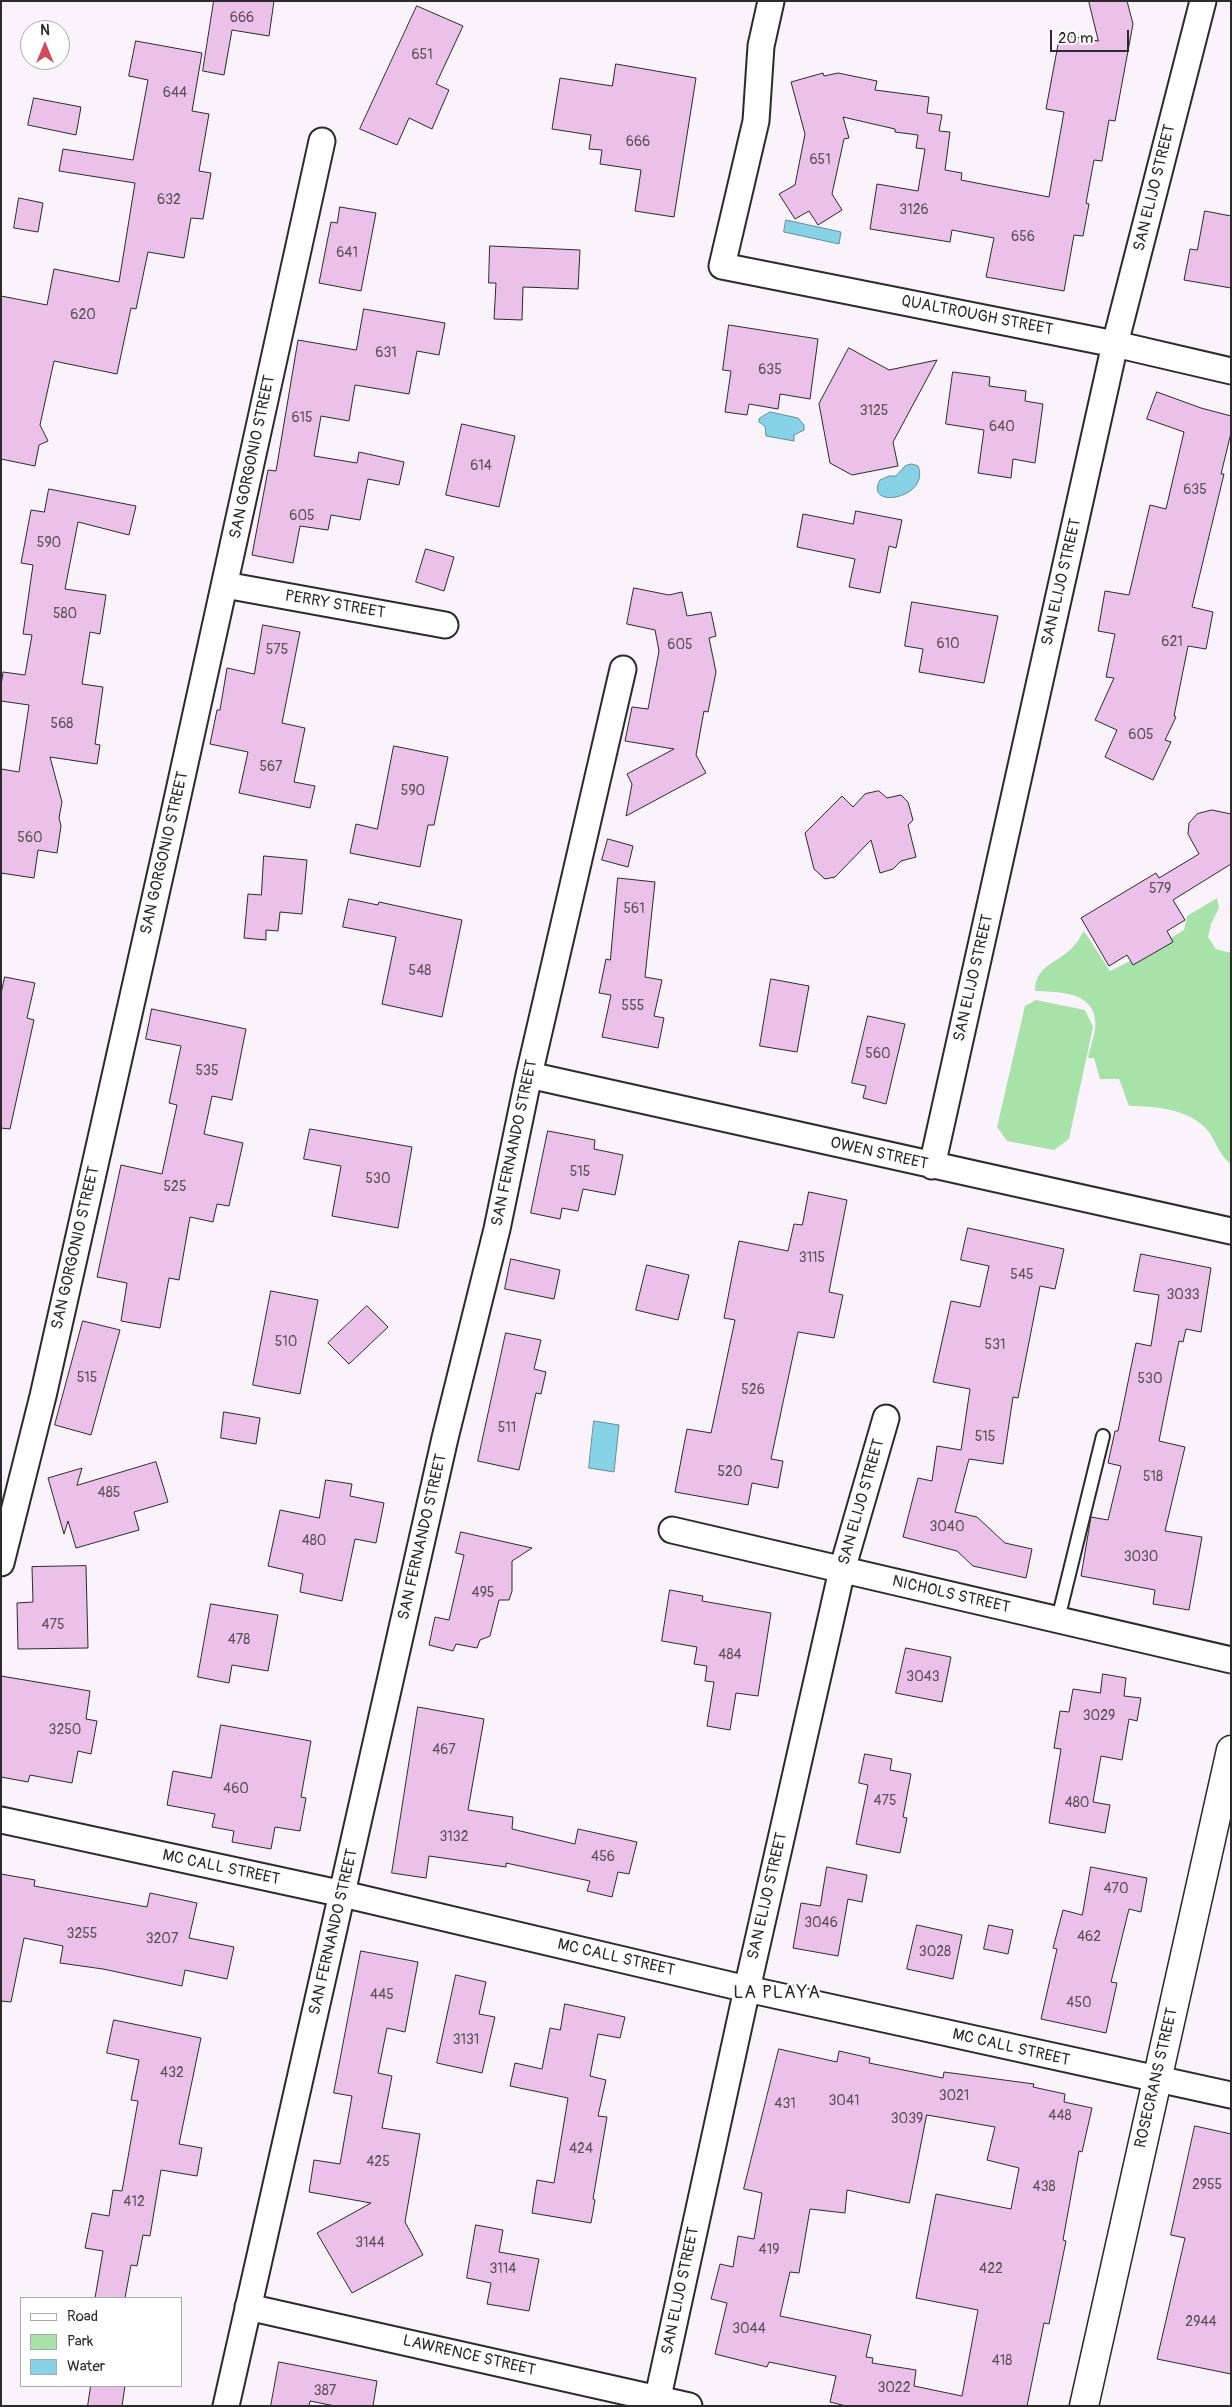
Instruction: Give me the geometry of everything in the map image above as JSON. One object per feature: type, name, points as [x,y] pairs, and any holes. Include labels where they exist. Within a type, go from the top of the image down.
[{"type":"street","name":"QUALTROUGH STREET","points":[[772,1],[762,46],[756,121],[722,266],[1115,344],[1231,371]]},
{"type":"street","name":"SAN ELIJO STREET","points":[[932,1166],[1115,344],[1202,1]]},
{"type":"street","name":"SAN GORGONIO STREET","points":[[1,1563],[43,1396],[322,141]]},
{"type":"street","name":"PERRY STREET","points":[[225,584],[445,625]]},
{"type":"street","name":"SAN FERNANDO STREET","points":[[226,2406],[445,1438],[497,1229],[528,1075],[623,669]]},
{"type":"street","name":"OWEN STREET","points":[[528,1075],[1231,1231]]},
{"type":"street","name":"SAN ELIJO STREET","points":[[657,2402],[747,1989],[842,1570],[886,1418]]},
{"type":"street","name":"NICHOLS STREET","points":[[672,1530],[1231,1660]]},
{"type":"street","name":"ROSECRANS STREET","points":[[1084,2406],[1231,1750]]},
{"type":"street","name":"MC CALL STREET","points":[[1,1820],[343,1894],[747,1989],[1231,2096]]},
{"type":"street","name":"LAWRENCE STREET","points":[[248,2307],[657,2402],[689,2406]]},
{"type":"lane","points":[[1058,1619],[1103,1436]]},
{"type":"green space","points":[[1217,898],[1219,908],[1211,924],[1208,937],[1216,949],[1231,953],[1231,1164],[1222,1154],[1204,1126],[1195,1120],[1185,1114],[1162,1108],[1129,1106],[1119,1079],[1100,1079],[1094,1058],[1088,1058],[1094,1034],[1095,1020],[1093,1010],[1088,1003],[1072,995],[1035,991],[1036,982],[1043,970],[1072,948],[1084,931],[1110,971],[1130,961],[1133,965],[1173,942],[1171,938],[1184,930],[1187,916]]},
{"type":"green space","points":[[1036,1000],[1085,1010],[1093,1027],[1069,1139],[1054,1150],[1007,1141],[997,1127],[1025,1006]]},
{"type":"water","points":[[786,220],[841,232],[839,244],[784,232]]},
{"type":"water","points":[[770,412],[798,418],[804,425],[804,430],[794,435],[794,441],[766,436],[765,426],[759,422],[759,419]]},
{"type":"water","points":[[912,464],[918,466],[919,477],[915,486],[907,493],[898,497],[881,495],[877,489],[880,480],[889,476],[896,476],[905,466]]},
{"type":"water","points":[[594,1421],[619,1425],[614,1472],[589,1468]]},
{"type":"building","points":[[214,1],[274,1],[269,36],[232,30],[224,75],[203,71]]},
{"type":"building","points":[[1089,1],[1127,1],[1133,24],[1115,121],[1109,120],[1102,161],[1094,160],[1086,203],[1089,204],[1083,236],[1074,235],[1064,291],[986,277],[994,238],[952,230],[950,242],[870,229],[877,184],[918,191],[925,149],[916,148],[918,135],[895,132],[895,129],[843,117],[849,138],[844,139],[832,194],[842,210],[818,225],[809,211],[795,219],[779,194],[795,185],[805,134],[791,82],[823,73],[824,76],[838,73],[877,81],[875,90],[929,97],[927,113],[942,115],[939,131],[950,132],[945,170],[962,173],[961,180],[1049,197],[1064,112],[1046,109],[1060,34],[1098,41]]},
{"type":"building","points":[[417,6],[463,26],[436,84],[449,90],[432,129],[409,118],[397,145],[360,129]]},
{"type":"building","points":[[136,41],[202,53],[192,111],[209,114],[199,171],[211,173],[203,219],[191,218],[184,258],[148,252],[136,309],[131,308],[117,374],[54,361],[40,425],[48,441],[39,445],[35,466],[1,459],[1,296],[47,305],[54,269],[119,282],[135,183],[59,171],[63,149],[133,160],[148,80],[129,76]]},
{"type":"building","points":[[616,64],[696,78],[674,217],[635,211],[641,170],[600,164],[602,150],[589,149],[591,135],[552,129],[560,78],[612,86]]},
{"type":"building","points":[[34,98],[81,107],[76,135],[28,125]]},
{"type":"building","points":[[19,198],[43,203],[38,232],[14,228]]},
{"type":"building","points":[[340,207],[376,213],[361,291],[319,283],[331,222],[337,223]]},
{"type":"building","points":[[1205,211],[1231,216],[1231,288],[1184,280],[1190,249],[1197,250]]},
{"type":"building","points":[[490,246],[580,250],[578,289],[523,287],[522,320],[494,319],[496,283],[489,283]]},
{"type":"building","points":[[364,309],[445,323],[439,355],[417,351],[409,394],[355,385],[349,421],[321,416],[314,456],[357,463],[359,452],[404,462],[399,485],[368,479],[360,520],[331,515],[328,530],[300,526],[293,563],[252,555],[268,470],[276,471],[298,340],[356,350]]},
{"type":"building","points":[[729,325],[818,339],[810,399],[780,394],[778,409],[749,404],[747,415],[725,412],[731,371],[723,370]]},
{"type":"building","points":[[849,348],[889,370],[937,360],[893,442],[898,466],[852,475],[830,463],[819,404]]},
{"type":"building","points":[[953,372],[990,377],[989,386],[1026,391],[1025,401],[1043,404],[1035,463],[1013,459],[1011,478],[978,473],[984,430],[946,424]]},
{"type":"building","points":[[1157,392],[1201,408],[1231,416],[1231,433],[1221,474],[1224,474],[1192,607],[1213,612],[1206,649],[1188,646],[1174,716],[1176,717],[1165,740],[1171,742],[1153,780],[1105,757],[1117,730],[1095,720],[1114,678],[1106,677],[1115,634],[1098,631],[1105,591],[1129,595],[1150,505],[1166,509],[1184,432],[1147,419]]},
{"type":"building","points":[[462,424],[515,436],[499,507],[446,495]]},
{"type":"building","points":[[49,489],[136,506],[129,535],[78,522],[65,589],[106,595],[100,634],[90,632],[82,684],[103,687],[95,744],[100,745],[97,764],[50,757],[62,802],[59,818],[61,826],[57,853],[38,850],[34,878],[1,873],[1,769],[19,772],[29,705],[1,701],[1,686],[3,672],[25,675],[32,635],[23,634],[33,565],[21,563],[31,510],[44,512]]},
{"type":"building","points":[[856,511],[902,520],[896,548],[889,546],[880,593],[849,587],[855,559],[797,547],[803,514],[853,524]]},
{"type":"building","points":[[426,549],[454,557],[444,591],[416,582]]},
{"type":"building","points":[[634,588],[669,595],[682,592],[687,616],[711,612],[716,636],[709,638],[716,672],[708,712],[704,711],[696,755],[706,773],[626,816],[632,784],[627,774],[674,749],[625,741],[632,707],[648,709],[659,651],[655,630],[627,624]]},
{"type":"building","points":[[912,602],[998,616],[984,683],[919,672],[923,649],[905,646]]},
{"type":"building","points":[[263,625],[300,632],[282,723],[305,728],[294,782],[315,786],[310,808],[239,793],[248,752],[210,744],[217,710],[220,710],[227,668],[254,674]]},
{"type":"building","points":[[394,746],[448,757],[434,825],[428,825],[420,867],[350,853],[356,824],[377,829]]},
{"type":"building","points":[[879,791],[887,798],[901,795],[908,802],[913,820],[908,825],[916,857],[901,861],[893,869],[880,873],[871,840],[835,877],[825,879],[814,869],[805,833],[842,796],[853,807],[865,794]]},
{"type":"building","points":[[1212,810],[1231,814],[1231,864],[1173,900],[1185,920],[1167,931],[1173,942],[1133,965],[1127,955],[1109,966],[1081,918],[1156,873],[1159,878],[1199,854],[1188,834],[1189,823],[1197,814]]},
{"type":"building","points":[[608,839],[633,846],[628,867],[602,860]]},
{"type":"building","points":[[264,856],[307,860],[302,914],[280,912],[278,931],[266,930],[266,940],[244,938],[248,894],[261,895]]},
{"type":"building","points":[[618,878],[655,882],[645,977],[662,980],[654,1016],[664,1018],[658,1048],[602,1037],[611,995],[599,993],[606,959],[610,960]]},
{"type":"building","points":[[349,899],[378,905],[379,902],[462,920],[442,1017],[382,1004],[396,937],[343,927]]},
{"type":"building","points":[[5,977],[35,983],[27,1018],[34,1020],[10,1129],[1,1128],[1,994]]},
{"type":"building","points":[[771,979],[809,986],[797,1052],[760,1046]]},
{"type":"building","points":[[152,1009],[246,1029],[232,1100],[212,1096],[204,1134],[243,1143],[229,1206],[217,1204],[213,1222],[190,1217],[179,1280],[169,1278],[160,1328],[121,1321],[127,1283],[97,1277],[121,1165],[162,1174],[177,1105],[169,1103],[181,1046],[146,1039]]},
{"type":"building","points":[[868,1016],[905,1024],[886,1104],[863,1098],[866,1086],[852,1083]]},
{"type":"building","points":[[310,1129],[412,1147],[398,1228],[332,1216],[341,1166],[304,1159]]},
{"type":"building","points":[[548,1131],[595,1140],[594,1149],[623,1155],[615,1195],[583,1189],[578,1211],[562,1208],[560,1219],[531,1213]]},
{"type":"building","points":[[809,1192],[847,1200],[829,1292],[843,1295],[834,1338],[798,1332],[771,1459],[783,1461],[778,1488],[752,1483],[748,1505],[675,1492],[687,1429],[711,1433],[735,1320],[724,1318],[739,1241],[788,1251],[794,1224],[802,1225]]},
{"type":"building","points":[[968,1228],[1064,1249],[1055,1289],[1040,1286],[1018,1398],[1013,1397],[1003,1464],[969,1459],[955,1512],[977,1517],[1005,1543],[1032,1549],[1026,1578],[973,1566],[957,1551],[903,1537],[918,1478],[932,1481],[937,1446],[961,1450],[970,1389],[933,1382],[951,1301],[980,1307],[989,1266],[961,1260]]},
{"type":"building","points":[[1141,1254],[1211,1268],[1201,1332],[1186,1329],[1183,1342],[1179,1341],[1159,1441],[1185,1447],[1165,1531],[1202,1537],[1189,1610],[1153,1604],[1155,1590],[1081,1576],[1091,1517],[1108,1520],[1121,1466],[1108,1463],[1115,1431],[1118,1431],[1136,1343],[1151,1346],[1159,1295],[1134,1291]]},
{"type":"building","points":[[511,1259],[560,1270],[554,1299],[505,1289]]},
{"type":"building","points":[[647,1265],[689,1275],[678,1320],[636,1310]]},
{"type":"building","points":[[271,1291],[318,1300],[300,1394],[253,1385]]},
{"type":"building","points":[[367,1306],[388,1327],[349,1364],[328,1343]]},
{"type":"building","points":[[83,1321],[120,1330],[91,1435],[55,1425]]},
{"type":"building","points":[[506,1333],[541,1340],[534,1369],[546,1372],[541,1394],[536,1393],[519,1470],[478,1461]]},
{"type":"building","points":[[224,1412],[260,1418],[256,1444],[221,1438]]},
{"type":"building","points":[[156,1462],[168,1502],[134,1512],[139,1530],[76,1548],[68,1521],[64,1534],[48,1478],[82,1468],[77,1485]]},
{"type":"building","points":[[326,1480],[352,1484],[350,1496],[384,1503],[376,1543],[355,1539],[342,1601],[300,1592],[303,1574],[268,1566],[280,1510],[319,1518]]},
{"type":"building","points":[[461,1532],[532,1548],[512,1561],[512,1591],[509,1600],[499,1600],[490,1636],[480,1640],[477,1648],[456,1644],[453,1651],[429,1645],[435,1617],[449,1620],[464,1555],[456,1553]]},
{"type":"building","points":[[86,1566],[88,1648],[18,1649],[17,1603],[33,1602],[32,1567]]},
{"type":"building","points":[[670,1590],[703,1596],[702,1601],[771,1613],[758,1696],[736,1693],[730,1730],[707,1726],[714,1682],[705,1681],[707,1666],[694,1664],[697,1647],[662,1641]]},
{"type":"building","points":[[211,1604],[278,1615],[268,1671],[232,1665],[229,1683],[198,1677]]},
{"type":"building","points":[[906,1648],[951,1657],[942,1702],[896,1693]]},
{"type":"building","points":[[1103,1674],[1126,1678],[1124,1696],[1141,1698],[1137,1721],[1129,1719],[1122,1760],[1101,1756],[1093,1802],[1110,1805],[1105,1833],[1049,1823],[1061,1749],[1054,1748],[1060,1711],[1069,1712],[1073,1689],[1100,1693]]},
{"type":"building","points":[[1,1676],[90,1691],[86,1719],[97,1721],[91,1754],[78,1751],[72,1783],[30,1775],[28,1782],[1,1777]]},
{"type":"building","points":[[418,1707],[484,1719],[468,1810],[513,1817],[512,1829],[575,1844],[578,1829],[637,1842],[629,1874],[618,1872],[612,1897],[587,1891],[590,1881],[506,1863],[506,1867],[429,1856],[426,1878],[392,1873]]},
{"type":"building","points":[[221,1725],[311,1741],[301,1797],[306,1798],[300,1831],[275,1827],[271,1849],[232,1842],[234,1831],[212,1827],[215,1814],[167,1805],[173,1771],[211,1778]]},
{"type":"building","points":[[865,1754],[892,1759],[890,1770],[911,1774],[903,1817],[907,1818],[900,1853],[856,1844],[868,1785],[859,1783]]},
{"type":"building","points":[[827,1867],[867,1875],[862,1902],[848,1899],[838,1956],[793,1948],[801,1903],[820,1906]]},
{"type":"building","points":[[1091,1867],[1147,1878],[1141,1912],[1129,1909],[1111,1982],[1117,1983],[1106,2033],[1041,2019],[1057,1949],[1053,1948],[1063,1910],[1082,1915]]},
{"type":"building","points":[[1,1874],[35,1880],[34,1886],[147,1907],[150,1893],[197,1903],[189,1938],[234,1947],[227,1979],[185,1970],[182,1986],[103,1969],[60,1963],[63,1946],[24,1938],[11,2002],[1,2001]]},
{"type":"building","points":[[917,1925],[962,1935],[953,1979],[907,1969]]},
{"type":"building","points":[[989,1925],[1013,1930],[1008,1954],[984,1949]]},
{"type":"building","points":[[361,1951],[418,1962],[405,2032],[387,2028],[378,2073],[392,2076],[382,2128],[420,2134],[405,2222],[423,2255],[352,2293],[317,2233],[371,2203],[309,2192],[314,2160],[340,2164],[352,2096],[334,2093]]},
{"type":"building","points":[[456,1975],[486,1982],[479,2014],[495,2017],[482,2073],[437,2063]]},
{"type":"building","points":[[565,2004],[625,2017],[620,2038],[598,2034],[590,2076],[606,2080],[598,2116],[607,2117],[593,2199],[595,2200],[591,2223],[532,2213],[537,2180],[554,2183],[568,2098],[510,2086],[515,2063],[542,2069],[550,2028],[560,2030]]},
{"type":"building","points":[[114,2020],[201,2038],[179,2144],[202,2148],[197,2176],[161,2170],[150,2236],[143,2235],[137,2266],[131,2265],[125,2297],[95,2297],[103,2251],[85,2248],[92,2213],[109,2216],[113,2190],[122,2191],[138,2101],[131,2100],[139,2060],[107,2053]]},
{"type":"building","points":[[779,2049],[837,2062],[839,2051],[870,2058],[869,2063],[943,2078],[944,2072],[1034,2084],[1033,2087],[1065,2094],[1064,2102],[1092,2108],[1082,2152],[1079,2151],[1063,2240],[1066,2241],[1049,2324],[1044,2323],[1027,2406],[846,2406],[830,2402],[836,2376],[769,2362],[767,2367],[715,2354],[727,2303],[711,2299],[720,2264],[733,2267],[738,2236],[754,2239],[762,2193],[744,2189]],"holes":[[[927,2115],[995,2127],[987,2160],[1019,2168],[1011,2209],[936,2194],[916,2298],[978,2310],[962,2396],[914,2386],[916,2370],[872,2363],[873,2358],[866,2357],[871,2335],[780,2316],[790,2272],[799,2273],[810,2209],[845,2213],[847,2190],[909,2203]]]},
{"type":"building","points":[[1195,2126],[1231,2134],[1231,2374],[1157,2359],[1185,2238],[1171,2235]]},
{"type":"building","points":[[476,2225],[503,2230],[499,2252],[539,2259],[529,2311],[487,2304],[491,2283],[467,2278]]},
{"type":"building","points":[[279,2362],[377,2381],[373,2406],[335,2406],[310,2401],[309,2406],[271,2406]]},
{"type":"building","points":[[91,2387],[125,2387],[122,2406],[88,2406]]},
{"type":"district","name":"LA PLAYA","points":[[777,1993]]}]
